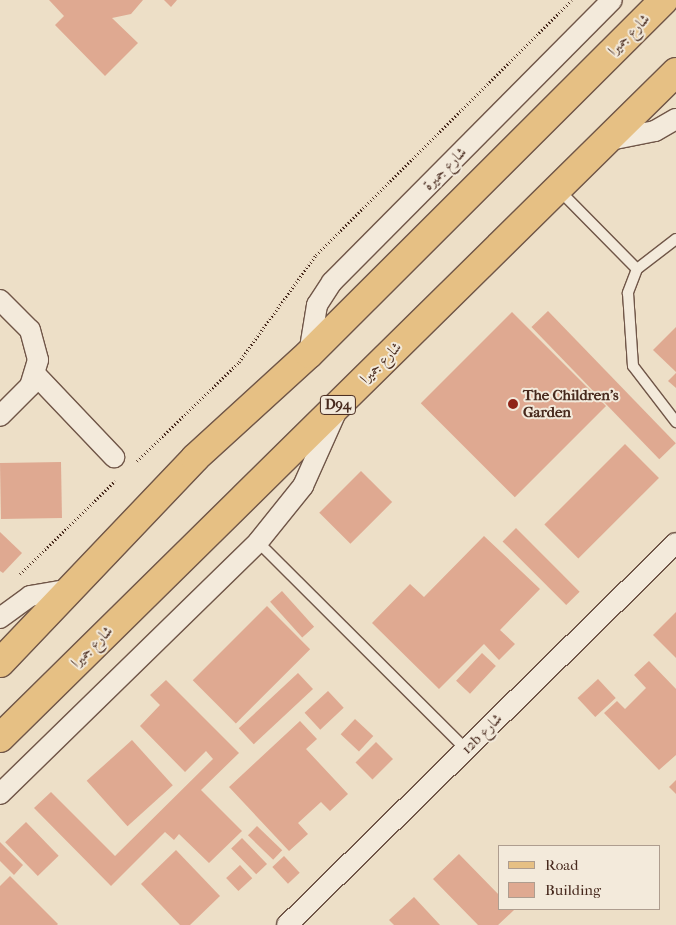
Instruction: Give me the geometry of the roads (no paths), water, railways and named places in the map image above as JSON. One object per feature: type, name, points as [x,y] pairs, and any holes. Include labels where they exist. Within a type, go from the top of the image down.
[{"type":"main road","name":"شارع جميرا","points":[[0,663],[195,458],[309,354],[664,0]]},
{"type":"main road","name":"شارع جميرا","points":[[0,738],[676,72]]},
{"type":"street","name":"شارع جميرة","points":[[309,354],[317,305],[332,282],[612,0]]},
{"type":"street","points":[[605,141],[656,131],[676,119]]},
{"type":"street","points":[[0,300],[30,330],[36,344],[35,374],[0,416]]},
{"type":"street","points":[[35,374],[114,457]]},
{"type":"street","points":[[0,794],[258,542],[302,486],[339,404]]},
{"type":"street","name":"12b شارع","points":[[287,925],[676,542]]},
{"type":"street","points":[[0,618],[30,596],[72,589]]},
{"type":"lane","points":[[557,188],[637,269]]},
{"type":"lane","points":[[676,239],[637,269],[628,293],[630,356],[638,375],[676,422]]},
{"type":"lane","points":[[258,542],[466,750]]},
{"type":"place","name":"The Children's Garden","points":[[513,404]]}]
